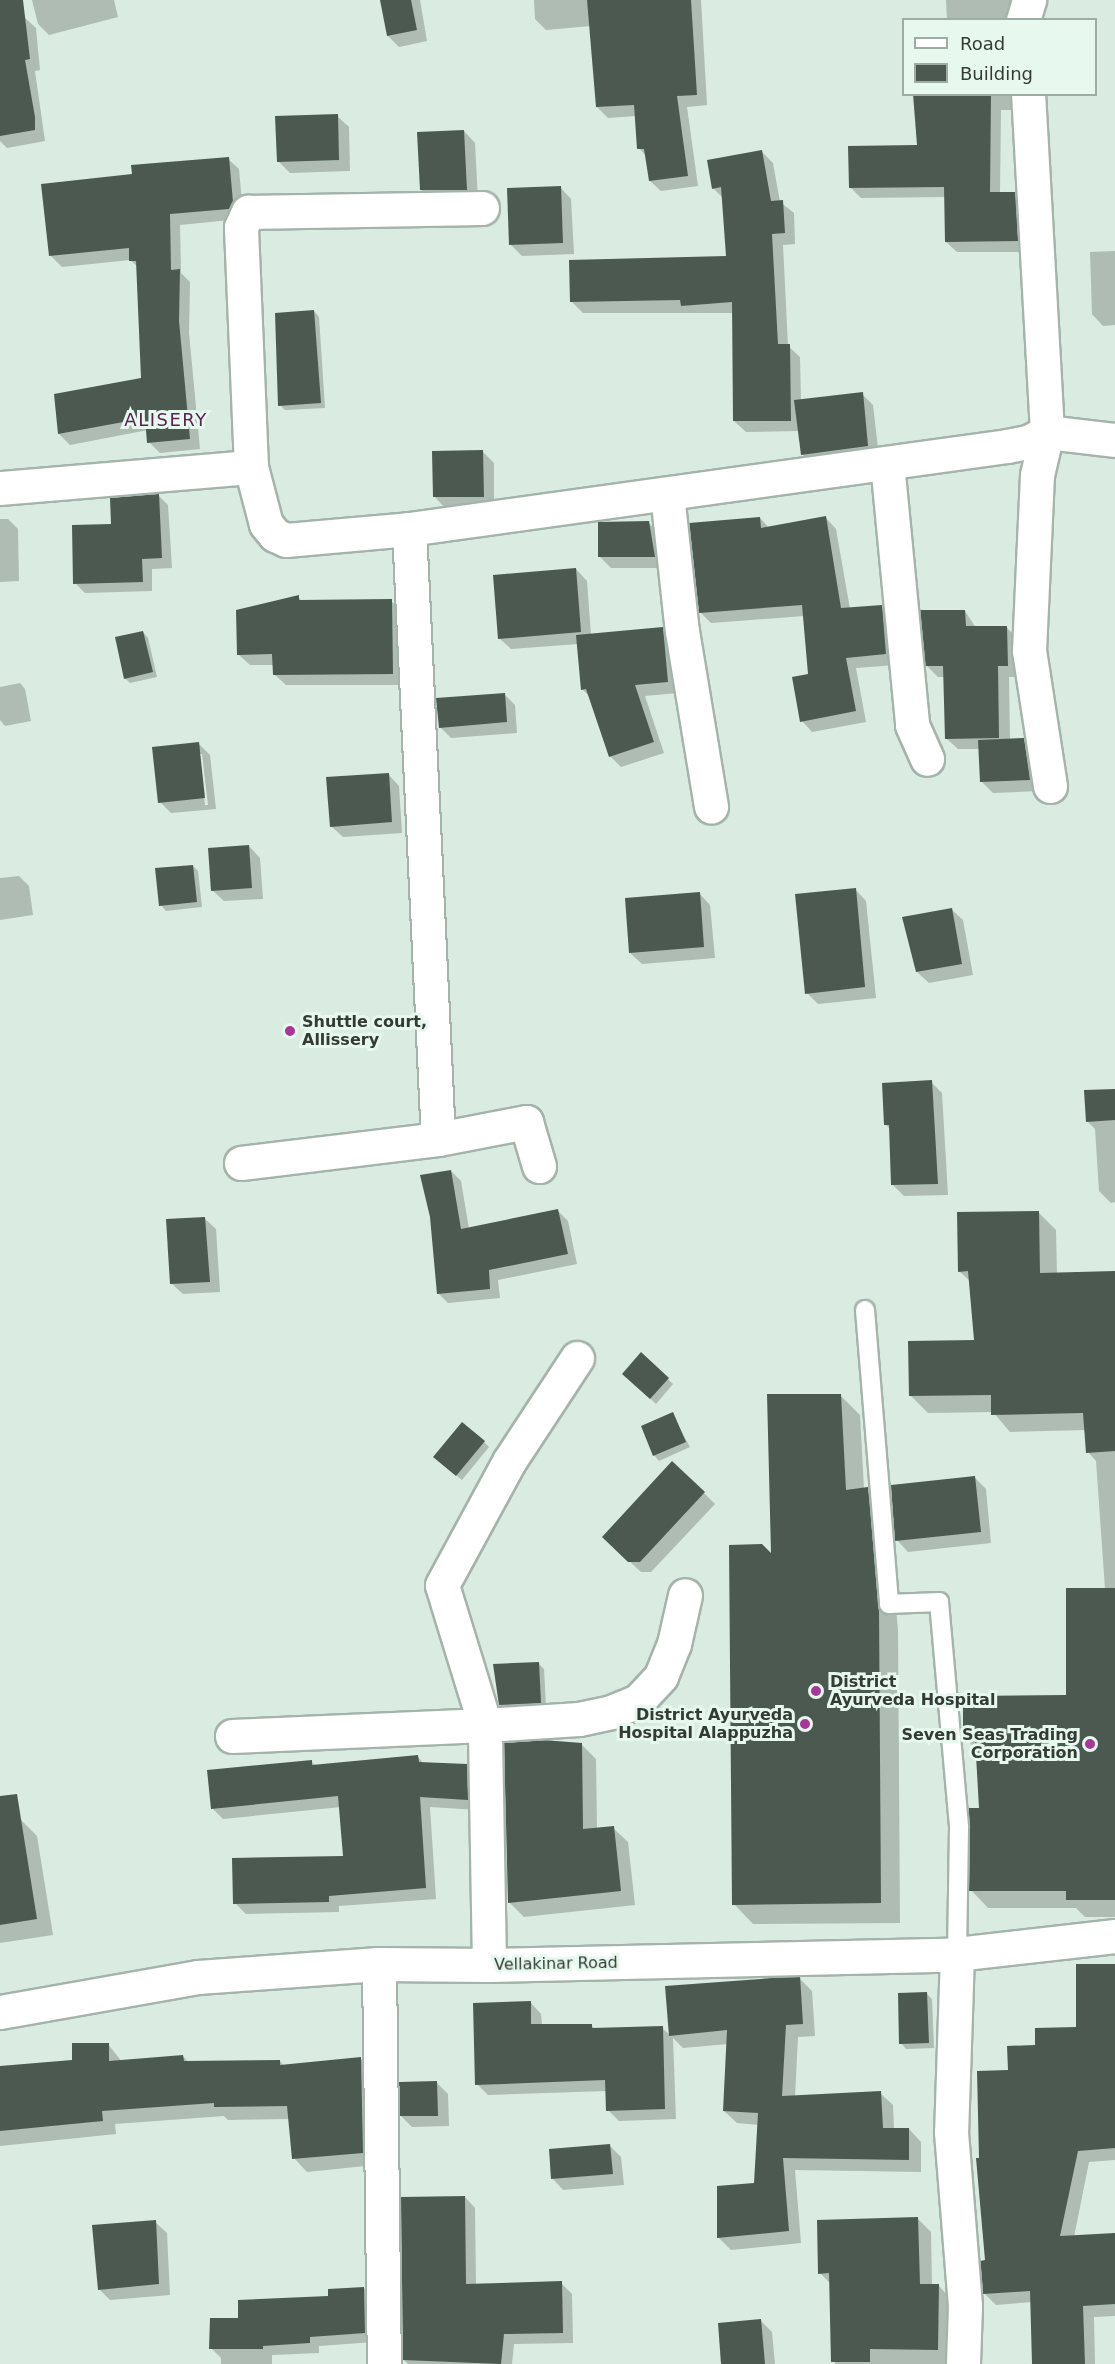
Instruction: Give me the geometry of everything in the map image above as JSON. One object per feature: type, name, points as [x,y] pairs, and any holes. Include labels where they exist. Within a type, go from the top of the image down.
[{"type":"street","points":[[1024,18],[1029,0]]},
{"type":"street","points":[[1028,96],[1047,432],[1037,475],[1029,651],[1050,786]]},
{"type":"street","points":[[482,208],[258,209],[243,217],[251,467],[266,524],[275,536],[286,540],[409,529],[1007,447],[1028,442],[1047,432],[1115,440]]},
{"type":"street","points":[[887,463],[912,725],[927,759]]},
{"type":"street","points":[[0,488],[251,467]]},
{"type":"street","points":[[667,494],[682,631],[711,807]]},
{"type":"street","points":[[409,529],[436,1120]]},
{"type":"street","points":[[241,1163],[436,1120],[526,1122],[539,1166]]},
{"type":"street","points":[[489,1965],[485,1725],[442,1585],[510,1460],[577,1358]]},
{"type":"street","points":[[232,1736],[485,1725],[579,1719],[611,1712],[638,1701],[661,1676],[674,1644],[685,1594]]},
{"type":"street","name":"Vellakinar Road","points":[[0,2012],[198,1977],[379,1964],[489,1965],[957,1954],[1115,1936]]},
{"type":"street","points":[[957,1954],[951,2132],[965,2306],[963,2364]]},
{"type":"street","points":[[379,1964],[384,2364]]},
{"type":"lane","points":[[865,1310],[889,1604],[939,1602],[959,1828],[957,1954]]},
{"type":"building","points":[[0,0],[23,0],[30,59],[25,60],[35,117],[35,130],[0,136]]},
{"type":"building","points":[[380,0],[411,0],[417,30],[387,36]]},
{"type":"building","points":[[587,0],[691,0],[697,95],[677,96],[688,176],[649,181],[644,149],[637,149],[634,105],[596,107]]},
{"type":"building","points":[[913,96],[991,96],[990,192],[1015,192],[1018,241],[945,242],[944,187],[849,188],[848,146],[917,145]]},
{"type":"building","points":[[338,114],[339,160],[277,162],[275,116]]},
{"type":"building","points":[[464,130],[467,190],[420,190],[417,132]]},
{"type":"building","points":[[762,150],[771,201],[783,200],[785,233],[772,234],[778,344],[790,344],[791,421],[733,421],[732,302],[681,306],[680,300],[570,302],[569,260],[726,256],[721,187],[712,189],[707,160]]},
{"type":"building","points":[[229,157],[233,202],[229,209],[170,214],[171,270],[180,269],[179,321],[190,439],[147,443],[145,418],[58,434],[54,394],[141,378],[136,261],[129,261],[129,248],[49,256],[41,184],[132,174],[131,165]]},
{"type":"building","points":[[561,186],[563,243],[509,245],[507,188]]},
{"type":"building","points":[[314,310],[321,403],[278,406],[275,313]]},
{"type":"building","points":[[863,392],[868,446],[801,455],[794,400]]},
{"type":"building","points":[[483,450],[484,497],[433,497],[432,451]]},
{"type":"building","points":[[159,494],[162,558],[142,559],[143,582],[73,584],[72,525],[111,524],[110,498]]},
{"type":"building","points":[[826,516],[841,608],[882,605],[886,654],[846,658],[856,711],[800,722],[792,677],[808,674],[802,605],[699,613],[689,523],[760,517],[761,528]]},
{"type":"building","points":[[649,521],[655,557],[598,557],[598,522]]},
{"type":"building","points":[[576,568],[581,632],[498,639],[493,575]]},
{"type":"building","points":[[299,595],[299,600],[392,599],[393,674],[273,675],[272,654],[237,655],[236,610]]},
{"type":"building","points":[[920,610],[965,610],[966,626],[1007,626],[1008,666],[998,666],[999,738],[945,739],[943,666],[925,666]]},
{"type":"building","points":[[663,627],[668,682],[635,685],[654,742],[609,757],[586,689],[581,690],[576,635]]},
{"type":"building","points":[[143,631],[153,672],[124,679],[115,637]]},
{"type":"building","points":[[505,693],[507,722],[439,728],[436,698]]},
{"type":"building","points":[[1024,738],[1030,780],[980,782],[978,740]]},
{"type":"building","points":[[199,742],[205,798],[158,803],[152,747]]},
{"type":"building","points":[[389,773],[392,822],[330,827],[326,777]]},
{"type":"building","points":[[249,845],[252,888],[211,891],[208,848]]},
{"type":"building","points":[[193,865],[197,902],[159,906],[155,868]]},
{"type":"building","points":[[856,888],[865,987],[805,994],[795,894]]},
{"type":"building","points":[[700,892],[704,947],[629,953],[625,898]]},
{"type":"building","points":[[952,908],[962,964],[916,972],[902,917]]},
{"type":"building","points":[[932,1080],[938,1184],[891,1185],[889,1125],[884,1125],[882,1083]]},
{"type":"building","points":[[1115,1089],[1115,1120],[1086,1122],[1084,1090]]},
{"type":"building","points":[[451,1170],[461,1229],[558,1209],[568,1254],[489,1270],[490,1289],[437,1294],[430,1217],[420,1175]]},
{"type":"building","points":[[1039,1211],[1040,1273],[1115,1271],[1115,1451],[1086,1453],[1083,1413],[991,1415],[991,1395],[909,1396],[908,1341],[974,1340],[968,1271],[958,1272],[957,1212]]},
{"type":"building","points":[[205,1217],[210,1282],[170,1284],[166,1219]]},
{"type":"building","points":[[641,1352],[669,1378],[650,1399],[622,1374]]},
{"type":"building","name":"District Ayurveda Hospital Alappuzha","points":[[767,1394],[841,1394],[846,1490],[868,1487],[879,1609],[881,1903],[732,1905],[729,1545],[762,1544],[771,1553]]},
{"type":"building","points":[[673,1412],[686,1442],[653,1456],[641,1426]]},
{"type":"building","points":[[462,1422],[485,1441],[456,1476],[433,1457]]},
{"type":"building","points":[[672,1461],[705,1492],[640,1562],[628,1562],[602,1537]]},
{"type":"building","points":[[975,1476],[981,1532],[895,1541],[891,1485]]},
{"type":"building","points":[[1066,1588],[1115,1588],[1115,1900],[1066,1900],[1066,1891],[969,1891],[969,1808],[979,1808],[975,1738],[963,1738],[963,1696],[1066,1695]]},
{"type":"building","points":[[539,1662],[541,1703],[499,1705],[493,1664]]},
{"type":"building","points":[[543,1740],[582,1743],[583,1829],[614,1826],[621,1891],[508,1903],[504,1743]]},
{"type":"building","points":[[418,1755],[419,1762],[467,1764],[468,1800],[420,1797],[426,1888],[329,1896],[329,1902],[233,1904],[232,1858],[343,1856],[338,1796],[211,1809],[207,1770],[312,1760],[312,1765]]},
{"type":"building","points":[[17,1794],[37,1919],[0,1925],[0,1796]]},
{"type":"building","points":[[1076,1964],[1115,1964],[1115,2148],[1078,2151],[1060,2236],[1115,2233],[1115,2304],[1083,2306],[1085,2364],[1032,2364],[1030,2291],[983,2294],[980,2261],[985,2260],[976,2158],[979,2158],[977,2071],[1008,2070],[1007,2046],[1035,2045],[1035,2028],[1076,2027]]},
{"type":"building","points":[[800,1976],[803,2024],[786,2025],[782,2096],[881,2091],[883,2128],[909,2128],[909,2160],[783,2158],[789,2231],[717,2238],[717,2186],[754,2183],[758,2113],[723,2111],[727,2030],[669,2036],[665,1986]]},
{"type":"building","points":[[927,1992],[929,2043],[899,2044],[898,1993]]},
{"type":"building","points":[[531,2001],[531,2024],[592,2024],[592,2028],[663,2026],[665,2109],[606,2111],[605,2080],[475,2085],[473,2003]]},
{"type":"building","points":[[72,2043],[109,2043],[109,2061],[183,2055],[184,2061],[280,2060],[280,2065],[361,2057],[363,2153],[292,2159],[287,2106],[214,2107],[214,2103],[102,2111],[103,2121],[0,2131],[0,2066],[72,2060]]},
{"type":"building","points":[[437,2081],[438,2116],[400,2116],[399,2082]]},
{"type":"building","points":[[610,2144],[613,2174],[551,2179],[549,2149]]},
{"type":"building","points":[[465,2196],[466,2284],[562,2281],[563,2333],[504,2334],[501,2364],[403,2360],[401,2197]]},
{"type":"building","points":[[918,2217],[920,2284],[939,2284],[938,2350],[870,2349],[870,2362],[831,2362],[829,2273],[818,2274],[817,2220]]},
{"type":"building","points":[[156,2220],[159,2284],[98,2290],[92,2225]]},
{"type":"building","points":[[364,2287],[365,2333],[310,2337],[310,2343],[263,2346],[263,2349],[209,2349],[210,2318],[238,2318],[238,2300],[328,2296],[328,2289]]},
{"type":"building","points":[[761,2319],[765,2364],[721,2364],[718,2323]]},
{"type":"place","name":"Shuttle court, Allissery","points":[[290,1031]]},
{"type":"place","name":"District Ayurveda Hospital","points":[[816,1691]]},
{"type":"place","name":"District Ayurveda Hospital Alappuzha","points":[[805,1724]]},
{"type":"place","name":"Seven Seas Trading Corporation","points":[[1090,1744]]},
{"type":"district","name":"ALISERY","points":[[166,420]]}]
